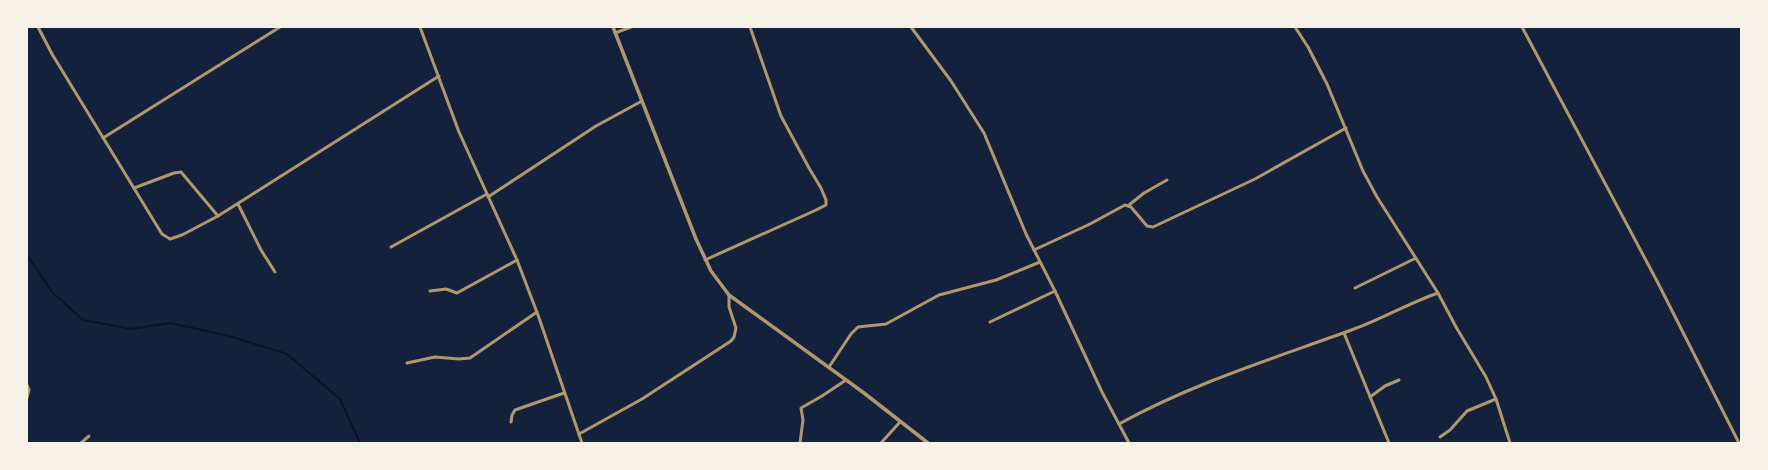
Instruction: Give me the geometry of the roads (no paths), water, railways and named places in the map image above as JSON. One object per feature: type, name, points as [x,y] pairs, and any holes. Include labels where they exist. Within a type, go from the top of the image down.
[{"type":"street","points":[[38,27],[52,54],[162,234],[170,239],[182,235],[238,204],[439,76]]},
{"type":"street","points":[[103,138],[280,27]]},
{"type":"street","points":[[420,27],[459,132],[517,260],[537,312],[582,443]]},
{"type":"street","points":[[613,27],[705,260],[720,284],[729,295],[829,367],[928,443]]},
{"type":"street","points":[[615,33],[631,27]]},
{"type":"street","points":[[705,260],[814,212],[826,205],[826,200],[821,188],[781,116],[750,27]]},
{"type":"street","points":[[910,27],[951,81],[984,133],[1034,250],[1055,291],[1102,392],[1129,443]]},
{"type":"street","points":[[1295,27],[1308,47],[1327,84],[1367,177],[1387,214],[1438,293],[1456,327],[1477,360],[1496,399],[1510,443]]},
{"type":"street","points":[[1522,27],[1576,126],[1739,443]]},
{"type":"street","points":[[391,247],[487,195],[596,126],[642,101]]},
{"type":"street","points":[[1129,205],[1147,226],[1153,227],[1255,179],[1346,128]]},
{"type":"street","points":[[134,188],[174,173],[181,172],[186,175],[196,191],[218,216]]},
{"type":"street","points":[[1034,250],[1090,224],[1121,207],[1129,205],[1144,193],[1167,180]]},
{"type":"street","points":[[238,204],[261,250],[275,272]]},
{"type":"street","points":[[1355,288],[1416,258]]},
{"type":"street","points":[[430,291],[446,289],[457,293],[517,260]]},
{"type":"street","points":[[829,367],[858,326],[886,324],[939,295],[996,280],[1040,262]]},
{"type":"street","points":[[990,322],[1055,291]]},
{"type":"street","points":[[1119,424],[1146,410],[1215,380],[1344,333],[1438,293]]},
{"type":"street","points":[[579,434],[642,399],[731,340],[734,337],[736,328],[729,307],[729,295]]},
{"type":"street","points":[[407,363],[435,357],[459,359],[470,358],[537,312]]},
{"type":"street","points":[[1344,333],[1389,443]]},
{"type":"street","points":[[800,443],[803,420],[801,408],[846,380]]},
{"type":"street","points":[[1370,397],[1385,386],[1400,380]]},
{"type":"street","points":[[27,384],[29,390],[27,398]]},
{"type":"street","points":[[511,422],[512,415],[515,410],[564,393]]},
{"type":"street","points":[[1440,437],[1450,430],[1467,411],[1496,399]]},
{"type":"street","points":[[881,443],[900,422]]},
{"type":"street","points":[[81,443],[89,436]]},
{"type":"waterway","points":[[27,255],[52,292],[83,320],[131,329],[170,323],[229,336],[287,354],[340,399],[360,443]]}]
